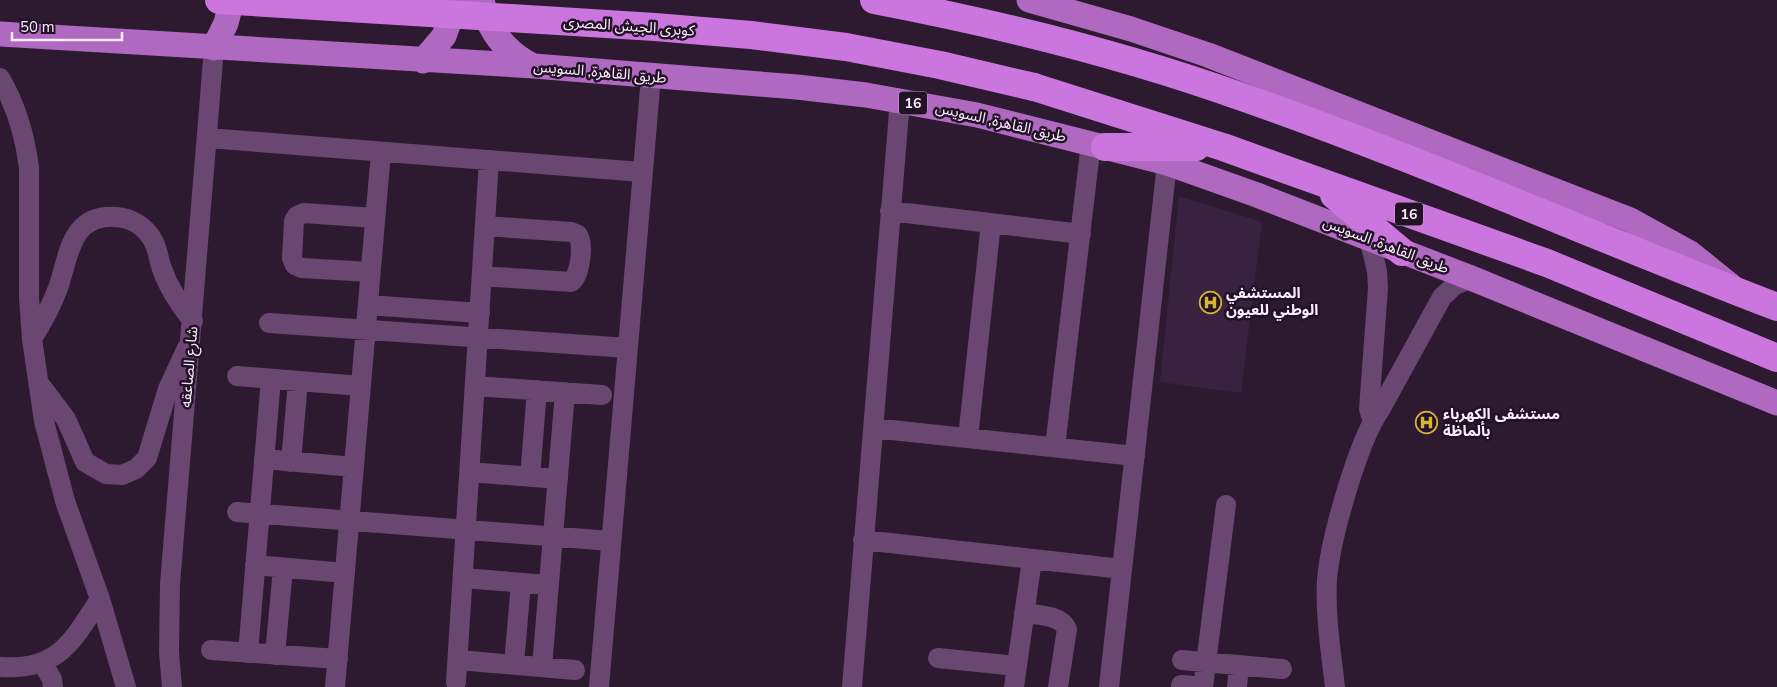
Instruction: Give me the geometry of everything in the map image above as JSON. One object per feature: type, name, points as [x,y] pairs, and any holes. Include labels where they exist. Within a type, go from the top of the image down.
[{"type":"highway","name":"كوبرى الجيش المصرى","points":[[219,0],[750,35],[846,47],[940,65],[1034,87],[1223,147]]},
{"type":"highway","points":[[874,0],[953,15],[1052,38],[1244,97],[1777,307]]},
{"type":"highway","name":"16","points":[[1098,145],[1223,147],[1319,183],[1547,263],[1777,358]]},
{"type":"highway","name":"16","points":[[1319,183],[1402,252]]},
{"type":"main road","points":[[214,48],[226,23],[232,0]]},
{"type":"main road","points":[[423,61],[444,36],[457,0]]},
{"type":"main road","points":[[482,0],[490,26],[498,39],[521,60],[534,66]]},
{"type":"main road","points":[[1028,0],[1131,29],[1208,55],[1630,220],[1690,253],[1737,291]]},
{"type":"main road","name":"طريق القاهرة, السويس","points":[[0,34],[423,61],[534,66],[650,77],[797,87],[900,100],[977,115],[1167,164],[1369,238],[1777,403]]},
{"type":"street","name":"شارع الصاعقه","points":[[172,687],[169,644],[170,584],[214,48]]},
{"type":"street","points":[[599,687],[650,77]]},
{"type":"street","points":[[0,78],[16,111],[27,149],[29,168],[28,289],[37,380],[48,437],[65,501],[100,599],[126,687]]},
{"type":"street","points":[[852,687],[900,100]]},
{"type":"street","points":[[208,138],[642,172]]},
{"type":"street","points":[[1055,447],[1081,234],[1098,145]]},
{"type":"street","points":[[335,687],[381,152]]},
{"type":"street","points":[[456,682],[489,160]]},
{"type":"street","points":[[1109,687],[1167,164]]},
{"type":"street","points":[[890,212],[1081,234]]},
{"type":"street","points":[[370,272],[302,268],[295,265],[292,258],[294,222],[298,216],[304,213],[375,218]]},
{"type":"street","points":[[32,339],[54,298],[74,237],[87,224],[103,217],[121,217],[145,229],[155,244],[162,268],[174,296],[192,330],[168,389],[151,451],[142,464],[129,473],[106,474],[86,462],[62,412],[37,380]]},
{"type":"street","points":[[968,438],[991,223]]},
{"type":"street","points":[[482,276],[571,282],[578,275],[581,242],[578,235],[571,232],[485,226]]},
{"type":"street","points":[[1369,238],[1377,270],[1378,293],[1369,409],[1372,419]]},
{"type":"street","points":[[1335,687],[1327,596],[1329,566],[1347,494],[1372,419],[1380,410],[1442,297],[1455,285],[1471,278]]},
{"type":"street","points":[[368,305],[480,313]]},
{"type":"street","points":[[269,322],[628,348]]},
{"type":"street","points":[[237,376],[361,386]]},
{"type":"street","points":[[248,653],[271,379]]},
{"type":"street","points":[[291,462],[298,381]]},
{"type":"street","points":[[475,386],[602,395]]},
{"type":"street","points":[[530,477],[537,390]]},
{"type":"street","points":[[542,667],[565,392]]},
{"type":"street","points":[[873,428],[1135,456]]},
{"type":"street","points":[[264,459],[354,467]]},
{"type":"street","points":[[470,472],[558,479]]},
{"type":"street","points":[[1181,685],[1202,687],[1226,505]]},
{"type":"street","points":[[237,512],[612,542]]},
{"type":"street","points":[[864,540],[1122,569]]},
{"type":"street","points":[[1014,687],[1032,559]]},
{"type":"street","points":[[256,565],[345,573]]},
{"type":"street","points":[[275,655],[283,568]]},
{"type":"street","points":[[463,578],[549,585]]},
{"type":"street","points":[[514,664],[521,583]]},
{"type":"street","points":[[0,667],[30,666],[42,663],[72,641],[100,599]]},
{"type":"street","points":[[1024,613],[1056,619],[1065,624],[1067,629],[1058,687]]},
{"type":"street","points":[[211,650],[338,659]]},
{"type":"street","points":[[938,658],[1017,666]]},
{"type":"street","points":[[458,660],[575,670]]},
{"type":"street","points":[[1182,660],[1282,669]]},
{"type":"street","points":[[42,663],[52,679],[54,687]]},
{"type":"street","points":[[1237,687],[1239,665]]},
{"type":"shaded area","name":"المستشفي الوطني للعيون","points":[[1179,196],[1262,222],[1241,393],[1160,382]]},
{"type":"place","name":"المستشفي الوطني للعيون","points":[[1210,302]]},
{"type":"place","name":"مستشفى الكهرباء بألماظة","points":[[1427,423]]}]
